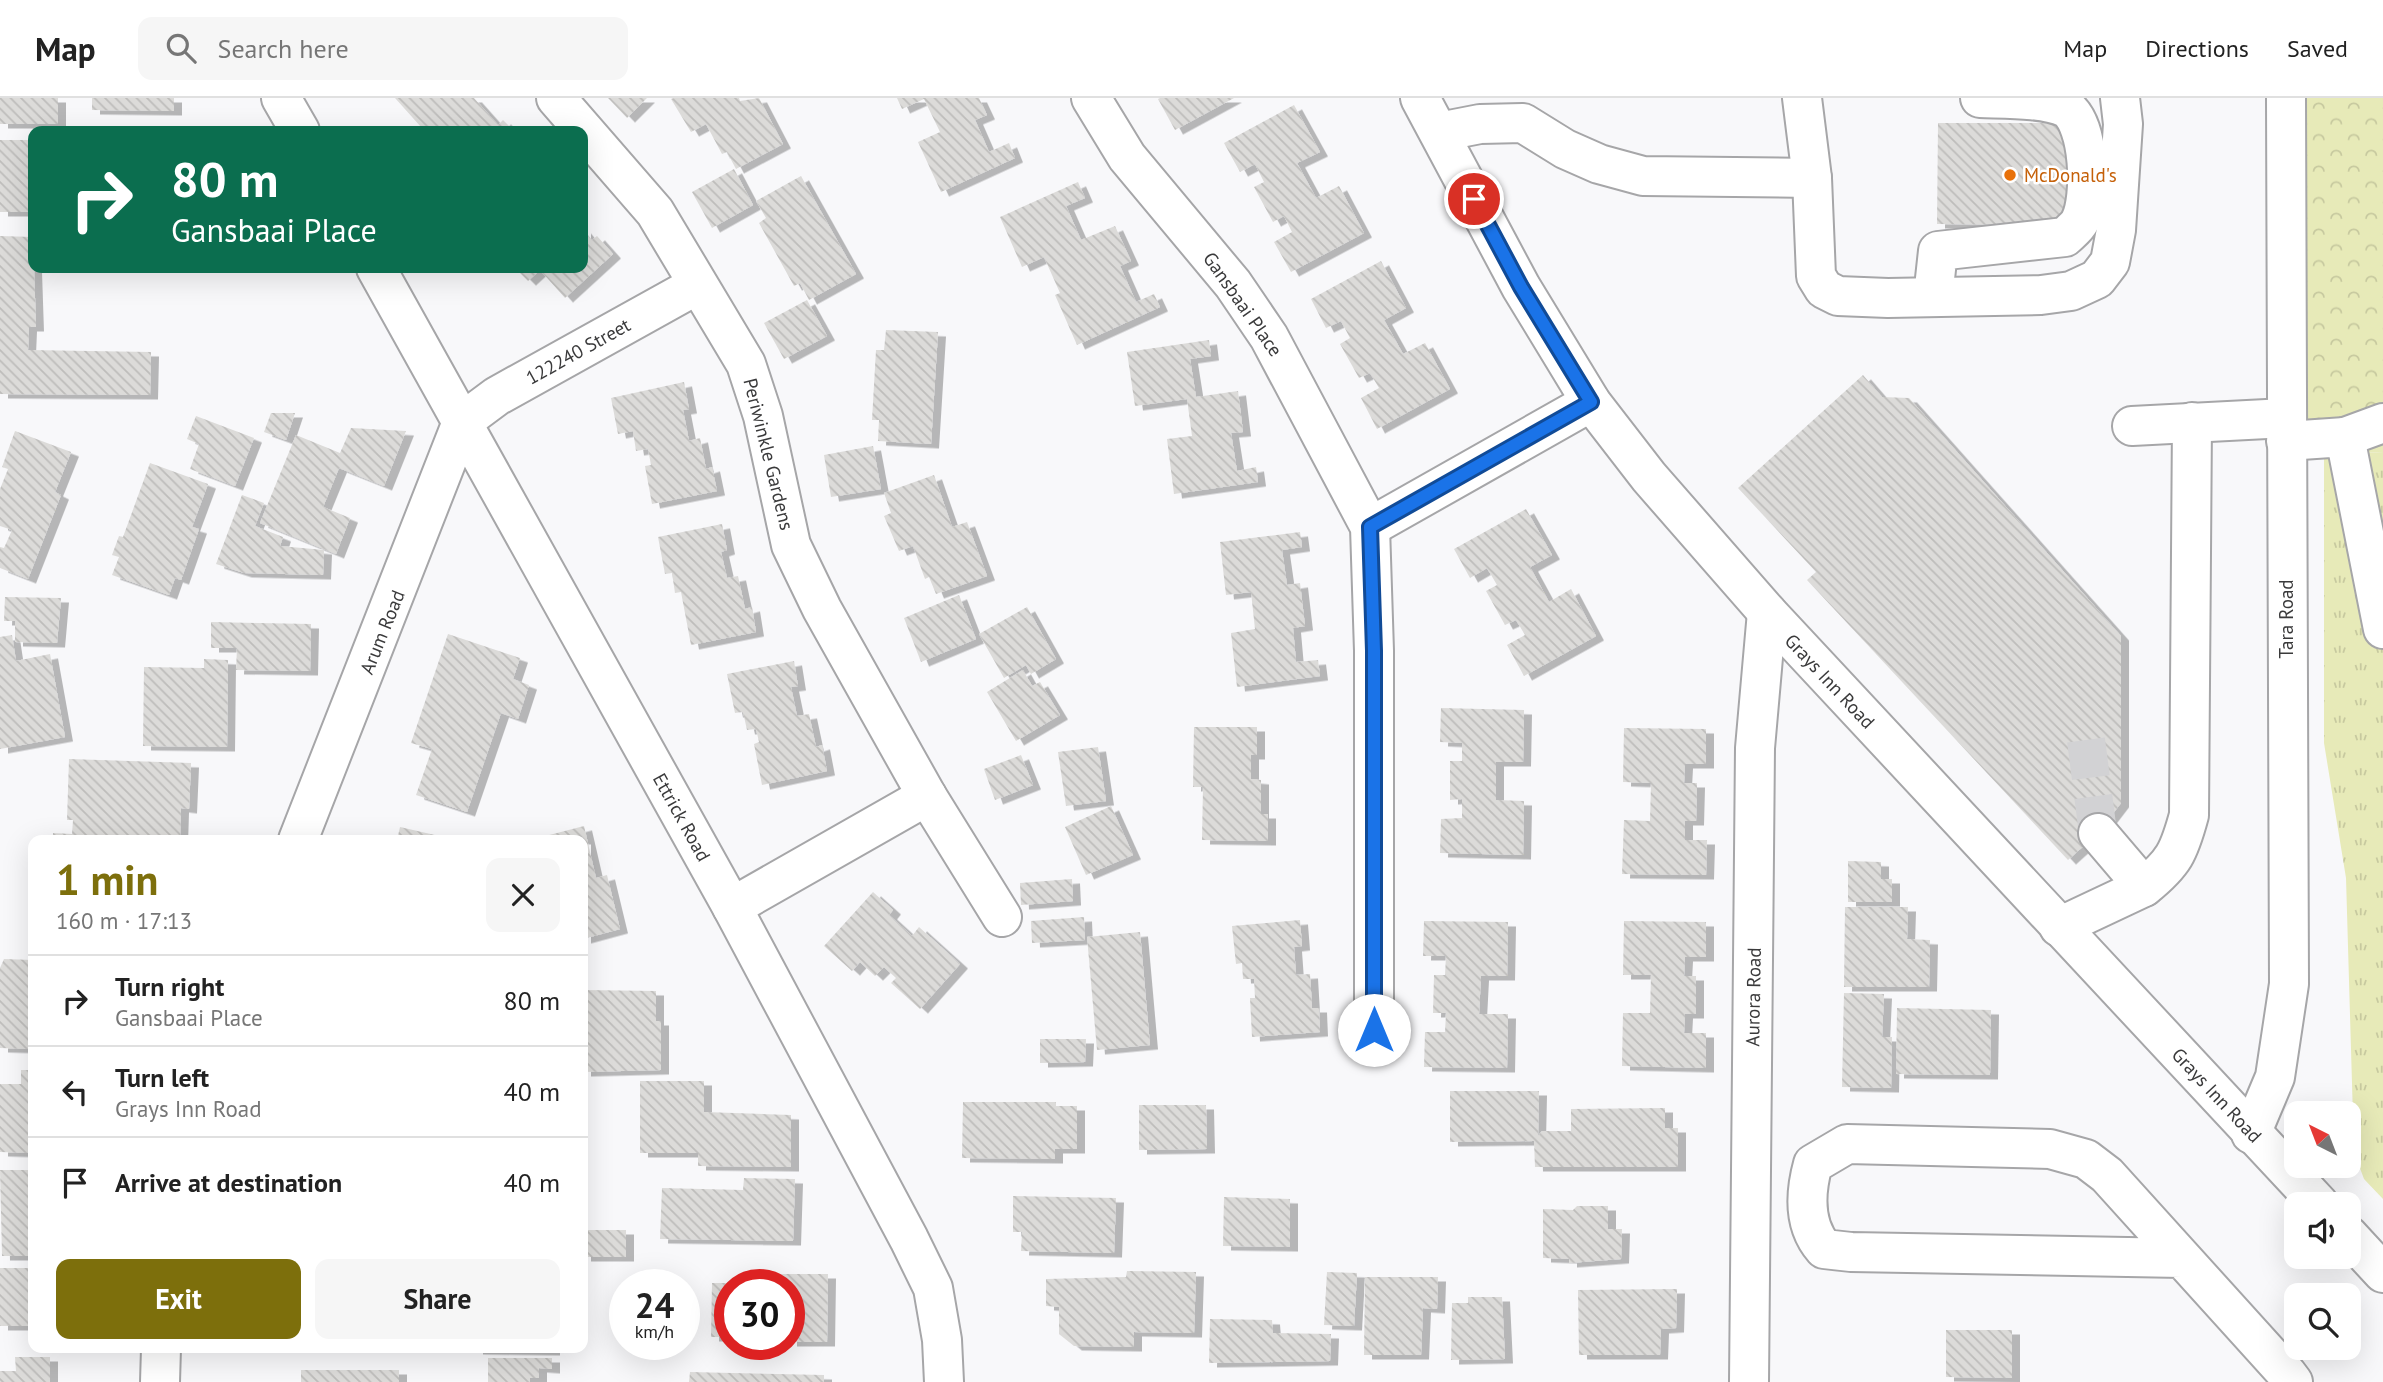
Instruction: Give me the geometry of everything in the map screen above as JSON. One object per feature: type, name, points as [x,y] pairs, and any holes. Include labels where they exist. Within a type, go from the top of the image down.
[{"type":"street","points":[[281,98],[297,126]]},
{"type":"street","name":"Periwinkle Gardens","points":[[556,98],[580,126]]},
{"type":"street","name":"Gansbaai Place","points":[[1091,98],[1127,157],[1233,284],[1269,337],[1370,527],[1374,651],[1374,1030]]},
{"type":"street","name":"Grays Inn Road","points":[[1420,98],[1521,287],[1591,402],[1649,477],[1767,612],[2308,1192]]},
{"type":"street","points":[[1802,98],[1812,178],[1816,276],[1824,289],[1838,296],[1933,297],[2041,295],[2071,291],[2097,279],[2110,262],[2116,230],[2123,124],[2120,98]]},
{"type":"street","points":[[1933,297],[1938,251],[2065,237],[2080,223],[2086,200],[2085,146],[2078,119],[2069,110],[2053,103],[2018,98],[1980,98]]},
{"type":"street","name":"Tara Road","points":[[2251,1133],[2275,1077],[2289,984],[2286,98]]},
{"type":"street","points":[[1439,132],[1480,124],[1523,122],[1565,149],[1600,164],[1643,176],[1812,178]]},
{"type":"street","name":"Periwinkle Gardens","points":[[588,135],[655,212],[746,364],[762,416],[791,545],[821,609],[927,796],[1002,918]]},
{"type":"street","name":"Ettrick Road","points":[[379,273],[732,907],[933,1288],[942,1340],[944,1382]]},
{"type":"street","name":"122240 Street","points":[[462,422],[497,396],[697,285]]},
{"type":"street","points":[[1370,527],[1591,402]]},
{"type":"street","name":"Arum Road","points":[[300,835],[462,422]]},
{"type":"street","points":[[2059,927],[2144,887],[2169,868],[2182,841],[2189,815],[2192,422]]},
{"type":"street","points":[[2132,426],[2192,422],[2286,429],[2345,437],[2383,423]]},
{"type":"street","points":[[2345,437],[2383,629]]},
{"type":"street","name":"Aurora Road","points":[[1749,1382],[1755,748],[1767,612]]},
{"type":"street","points":[[732,907],[927,796]]},
{"type":"street","points":[[2098,833],[2144,887]]},
{"type":"street","points":[[2182,1258],[1851,1252],[1824,1249],[1812,1236],[1807,1212],[1807,1185],[1813,1164],[1847,1144],[2069,1152],[2086,1159],[2108,1175],[2294,1379]]},
{"type":"street","points":[[2361,1249],[2383,1273]]},
{"type":"street","points":[[160,1382],[161,1353]]},
{"type":"green space","points":[[2286,98],[2383,98],[2383,452],[2286,457]]},
{"type":"green space","points":[[2383,452],[2383,1199],[2364,1179],[2361,1171],[2361,1101],[2353,1101],[2346,878],[2324,743],[2324,455]]},
{"type":"building","points":[[0,98],[58,98],[58,124],[0,124]]},
{"type":"building","points":[[92,98],[174,98],[174,111],[92,110]]},
{"type":"building","points":[[395,98],[474,98],[498,125],[503,120],[509,126],[420,126]]},
{"type":"building","points":[[608,98],[647,98],[627,118]]},
{"type":"building","points":[[739,98],[740,101],[759,98],[783,144],[736,169],[727,152],[722,154],[706,124],[691,132],[671,99]]},
{"type":"building","points":[[897,98],[979,98],[987,115],[975,120],[989,152],[1009,143],[1015,158],[941,192],[918,142],[940,132],[924,99],[902,109]]},
{"type":"building","points":[[1234,98],[1175,130],[1158,99]]},
{"type":"building","points":[[1294,105],[1320,152],[1297,163],[1316,198],[1339,186],[1364,233],[1291,272],[1274,242],[1292,232],[1284,216],[1273,222],[1254,187],[1264,182],[1255,164],[1240,172],[1224,143]]},
{"type":"building","name":"McDonald's","points":[[1938,123],[2066,123],[2066,155],[2083,155],[2083,195],[2066,194],[2065,225],[1937,224]]},
{"type":"building","points":[[0,140],[28,140],[28,212],[0,212]]},
{"type":"building","points":[[734,169],[753,205],[712,228],[692,192]]},
{"type":"building","points":[[801,176],[856,274],[809,300],[800,283],[794,286],[759,223],[766,218],[756,201]]},
{"type":"building","points":[[1078,182],[1085,198],[1066,206],[1081,240],[1115,226],[1131,261],[1120,266],[1136,302],[1154,294],[1160,307],[1077,345],[1055,295],[1060,293],[1044,257],[1022,267],[1000,217]]},
{"type":"building","points":[[588,235],[592,240],[597,236],[613,254],[565,298],[543,273],[588,273]]},
{"type":"building","points":[[0,236],[28,237],[28,273],[34,273],[36,327],[29,327],[28,350],[151,352],[150,395],[0,394]]},
{"type":"building","points":[[1381,261],[1406,308],[1384,320],[1403,354],[1425,343],[1450,389],[1377,429],[1361,398],[1379,388],[1370,373],[1359,378],[1340,344],[1350,338],[1341,321],[1326,328],[1311,299]]},
{"type":"building","points":[[520,273],[537,273],[528,281]]},
{"type":"building","points":[[807,300],[827,336],[784,359],[764,323]]},
{"type":"building","points":[[886,330],[938,332],[931,444],[878,441],[879,420],[872,420],[876,350],[884,350]]},
{"type":"building","points":[[1209,340],[1211,356],[1190,359],[1196,397],[1238,391],[1243,432],[1231,433],[1237,471],[1256,467],[1258,482],[1174,494],[1167,439],[1192,436],[1187,399],[1135,406],[1127,352]]},
{"type":"building","points":[[1863,375],[1882,397],[1909,398],[2121,636],[2121,803],[2098,833],[2068,860],[1807,580],[1816,572],[1738,488]]},
{"type":"building","points":[[684,382],[689,409],[683,410],[689,441],[700,438],[706,469],[712,467],[717,491],[652,504],[645,466],[651,465],[648,449],[636,451],[633,431],[618,434],[611,398]]},
{"type":"building","points":[[271,413],[295,413],[286,440],[264,432]]},
{"type":"building","points":[[196,416],[254,438],[235,486],[190,469],[199,444],[187,439]]},
{"type":"building","points":[[351,428],[406,431],[384,486],[339,468],[323,507],[350,518],[336,554],[260,523],[296,435],[340,453]]},
{"type":"building","points":[[15,431],[71,452],[55,492],[61,495],[28,579],[0,568],[0,547],[4,548],[12,530],[0,526],[0,489],[8,469],[2,467]]},
{"type":"building","points":[[873,446],[881,489],[831,497],[824,455]]},
{"type":"building","points":[[150,463],[208,484],[192,527],[199,529],[181,580],[175,578],[169,595],[112,575],[119,557],[112,555],[119,536],[123,537]]},
{"type":"building","points":[[934,475],[952,527],[967,522],[987,576],[936,594],[929,577],[925,579],[913,546],[899,551],[884,516],[891,513],[884,493]]},
{"type":"building","points":[[242,495],[264,503],[255,526],[283,537],[280,546],[324,550],[323,575],[244,573],[216,564]]},
{"type":"building","points":[[1526,509],[1552,555],[1530,567],[1549,602],[1571,589],[1596,636],[1524,676],[1507,645],[1525,635],[1516,620],[1505,625],[1486,591],[1497,585],[1487,568],[1470,578],[1454,549]]},
{"type":"building","points":[[722,524],[727,550],[721,552],[727,578],[738,576],[745,609],[752,607],[756,632],[691,645],[681,592],[675,593],[672,573],[665,574],[658,537]]},
{"type":"building","points":[[1300,532],[1302,547],[1282,550],[1287,585],[1300,583],[1305,626],[1293,628],[1296,662],[1318,660],[1320,676],[1237,687],[1231,633],[1255,629],[1251,592],[1226,595],[1220,542]]},
{"type":"building","points":[[959,595],[976,639],[921,662],[904,618]]},
{"type":"building","points":[[5,597],[61,598],[57,643],[15,642],[15,621],[4,621]]},
{"type":"building","points":[[1027,607],[1056,659],[1031,674],[1026,665],[1004,678],[979,634]]},
{"type":"building","points":[[211,622],[311,624],[310,671],[236,670],[237,648],[211,648]]},
{"type":"building","points":[[448,634],[520,658],[513,679],[529,685],[518,719],[501,713],[467,812],[416,795],[432,749],[411,743]]},
{"type":"building","points":[[12,635],[16,661],[50,654],[65,737],[0,749],[0,637]]},
{"type":"building","points":[[204,659],[228,660],[227,747],[143,746],[144,667],[204,668]]},
{"type":"building","points":[[794,661],[798,686],[791,687],[797,716],[809,714],[816,747],[822,745],[827,771],[762,785],[754,744],[759,742],[756,729],[747,730],[743,712],[735,713],[727,674]]},
{"type":"building","points":[[1023,670],[1032,686],[1040,682],[1060,715],[1016,741],[987,692]]},
{"type":"building","points":[[1441,708],[1524,710],[1523,762],[1496,762],[1496,800],[1524,801],[1523,855],[1440,853],[1441,819],[1462,818],[1462,799],[1450,800],[1450,761],[1462,761],[1462,743],[1440,742]]},
{"type":"building","points":[[1194,727],[1257,727],[1257,755],[1251,755],[1251,779],[1261,780],[1261,814],[1268,814],[1268,841],[1202,840],[1203,787],[1193,787]]},
{"type":"building","points":[[1624,728],[1706,729],[1706,764],[1685,764],[1684,783],[1697,783],[1696,821],[1685,821],[1685,840],[1707,840],[1706,875],[1622,874],[1624,820],[1650,821],[1651,783],[1623,782]]},
{"type":"building","points":[[1098,747],[1106,801],[1066,806],[1058,752]]},
{"type":"building","points":[[1021,755],[1033,785],[995,800],[984,769]]},
{"type":"building","points":[[69,759],[191,763],[189,809],[181,808],[180,835],[53,835],[72,834],[73,820],[67,820]]},
{"type":"building","points":[[1111,806],[1133,855],[1086,875],[1065,827]]},
{"type":"building","points":[[584,826],[586,835],[549,835]]},
{"type":"building","points":[[400,827],[435,835],[398,835]]},
{"type":"building","points":[[588,843],[596,878],[607,875],[620,929],[588,938]]},
{"type":"building","points":[[1848,861],[1881,862],[1881,879],[1892,879],[1892,902],[1848,902]]},
{"type":"building","points":[[1072,879],[1073,901],[1021,905],[1020,883]]},
{"type":"building","points":[[873,892],[893,910],[889,915],[912,936],[919,927],[960,964],[920,1009],[891,983],[896,978],[884,967],[875,976],[860,962],[852,971],[824,946]]},
{"type":"building","points":[[1845,907],[1908,907],[1907,939],[1930,940],[1929,987],[1844,987]]},
{"type":"building","points":[[1084,917],[1085,940],[1032,943],[1031,921]]},
{"type":"building","points":[[1300,920],[1302,946],[1294,947],[1296,975],[1310,974],[1312,1008],[1319,1008],[1320,1032],[1252,1037],[1250,998],[1255,998],[1254,979],[1243,979],[1242,963],[1236,964],[1232,926]]},
{"type":"building","points":[[1424,921],[1508,922],[1507,976],[1481,976],[1479,1014],[1508,1014],[1507,1068],[1424,1067],[1425,1032],[1445,1032],[1446,1013],[1433,1013],[1434,975],[1445,975],[1446,956],[1423,956]]},
{"type":"building","points":[[1624,921],[1706,922],[1706,957],[1685,957],[1684,976],[1696,976],[1696,1014],[1685,1014],[1684,1033],[1706,1033],[1706,1068],[1622,1066],[1623,1013],[1650,1013],[1651,975],[1623,975]]},
{"type":"building","points":[[1140,932],[1150,1045],[1097,1050],[1087,937]]},
{"type":"building","points":[[4,959],[28,960],[28,1049],[0,1048],[0,968]]},
{"type":"building","points":[[588,990],[656,991],[656,1021],[661,1021],[661,1070],[588,1072]]},
{"type":"building","points":[[1844,993],[1884,994],[1882,1037],[1892,1037],[1891,1088],[1842,1087]]},
{"type":"building","points":[[1897,1008],[1991,1010],[1990,1075],[1896,1074]]},
{"type":"building","points":[[1040,1039],[1086,1039],[1085,1062],[1040,1063]]},
{"type":"building","points":[[21,1070],[28,1070],[28,1153],[0,1152],[0,1084],[21,1084]]},
{"type":"building","points":[[640,1081],[704,1081],[704,1112],[791,1115],[791,1167],[698,1166],[698,1153],[640,1153]]},
{"type":"building","points":[[1450,1091],[1539,1091],[1538,1136],[1542,1131],[1571,1131],[1571,1109],[1665,1108],[1665,1128],[1678,1128],[1678,1167],[1535,1167],[1534,1141],[1450,1142]]},
{"type":"building","points":[[963,1102],[1056,1102],[1056,1106],[1077,1106],[1077,1149],[1055,1149],[1055,1159],[962,1158]]},
{"type":"building","points":[[1139,1105],[1206,1105],[1207,1149],[1139,1150]]},
{"type":"building","points":[[0,1170],[28,1170],[28,1256],[2,1256]]},
{"type":"building","points":[[744,1178],[795,1179],[793,1241],[660,1239],[662,1188],[743,1190]]},
{"type":"building","points":[[1013,1196],[1116,1198],[1114,1253],[1021,1251],[1022,1232],[1013,1232]]},
{"type":"building","points":[[1224,1197],[1290,1199],[1290,1247],[1223,1246]]},
{"type":"building","points":[[1577,1206],[1608,1206],[1608,1229],[1622,1229],[1621,1259],[1569,1263],[1569,1259],[1543,1258],[1543,1209],[1573,1210]]},
{"type":"building","points":[[588,1230],[626,1230],[626,1257],[588,1257]]},
{"type":"building","points":[[0,1268],[28,1268],[28,1326],[0,1326]]},
{"type":"building","points":[[1127,1271],[1196,1272],[1194,1333],[1134,1332],[1134,1347],[1074,1346],[1059,1334],[1059,1307],[1046,1306],[1046,1279],[1126,1277]]},
{"type":"building","points":[[1327,1272],[1357,1273],[1354,1326],[1324,1325]]},
{"type":"building","points":[[805,1274],[828,1274],[827,1342],[805,1342]]},
{"type":"building","points":[[1365,1277],[1438,1277],[1437,1309],[1423,1308],[1421,1355],[1364,1355]]},
{"type":"building","points":[[712,1283],[714,1283],[714,1337],[711,1337]]},
{"type":"building","points":[[1677,1289],[1676,1328],[1661,1329],[1660,1355],[1579,1355],[1578,1290]]},
{"type":"building","points":[[1468,1297],[1502,1297],[1505,1359],[1451,1360],[1452,1303],[1468,1303]]},
{"type":"building","points":[[1210,1319],[1272,1320],[1273,1333],[1331,1334],[1330,1361],[1209,1363]]},
{"type":"building","points":[[1946,1330],[2012,1330],[2012,1378],[1946,1377]]},
{"type":"building","points":[[15,1357],[50,1357],[50,1382],[0,1382],[0,1371],[16,1371]]},
{"type":"building","points":[[488,1358],[552,1358],[552,1369],[539,1368],[539,1378],[530,1378],[530,1382],[488,1382]]},
{"type":"building","points":[[301,1370],[399,1370],[399,1382],[301,1382]]},
{"type":"building","points":[[690,1372],[824,1375],[824,1382],[689,1382]]},
{"type":"tunnel","points":[[2086,740],[2098,833]]},
{"type":"place","name":"McDonald's","points":[[2010,175]]},
{"type":"route","points":[[1374,1030],[1374,651],[1370,527],[1591,402],[1521,287],[1474,199]]}]
